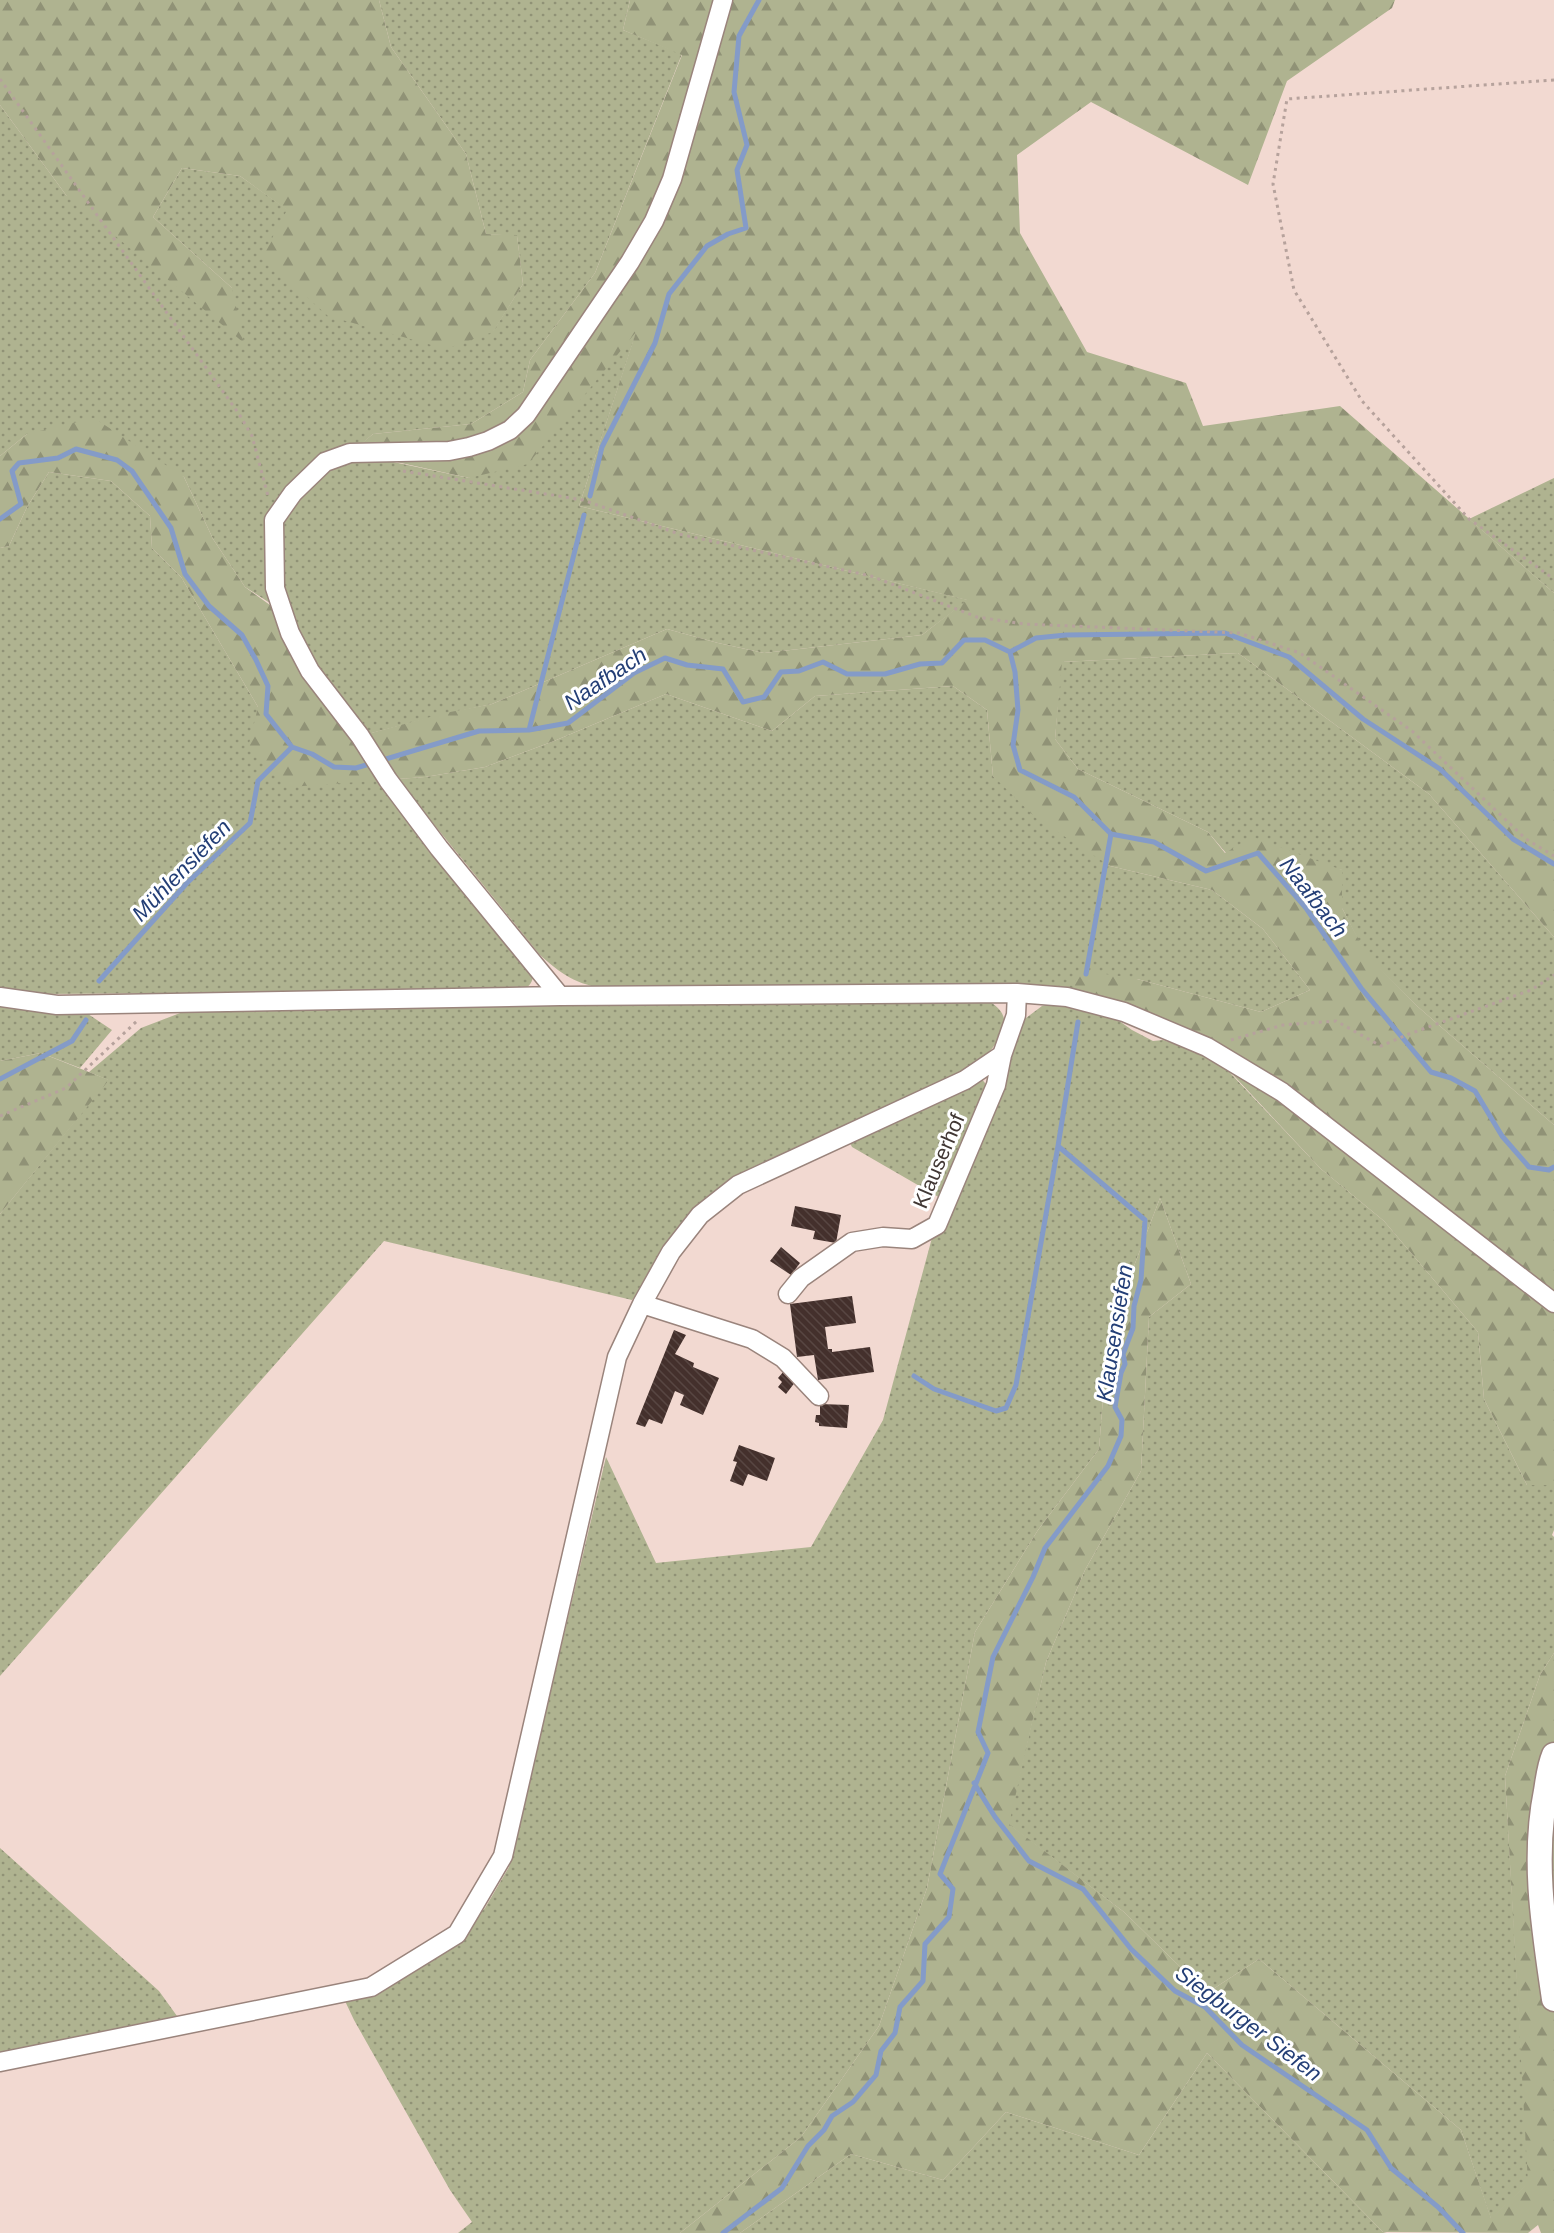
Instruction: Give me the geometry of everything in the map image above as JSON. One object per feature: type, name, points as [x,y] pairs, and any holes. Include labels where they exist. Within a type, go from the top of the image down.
[{"type":"main road","points":[[1554,1755],[1539,1835],[1539,1876],[1554,1999]]},
{"type":"street","points":[[560,996],[439,848],[360,736],[310,671],[290,633],[275,588],[274,520],[293,493],[325,462],[350,453],[449,451],[470,447],[510,430],[526,415],[630,262],[662,203],[675,168],[723,0]]},
{"type":"street","points":[[0,997],[57,1005],[560,996],[1017,993],[1067,997],[1124,1012],[1207,1047],[1282,1092],[1554,1303]]},
{"type":"street","name":"Klauserhof","points":[[788,1294],[801,1278],[852,1242],[883,1237],[912,1239],[937,1225],[996,1085],[1002,1055],[1016,1016],[1017,993]]},
{"type":"street","points":[[0,2062],[371,1987],[457,1935],[503,1856],[617,1357],[642,1304],[671,1252],[700,1215],[738,1185],[965,1080],[1002,1055]]},
{"type":"street","points":[[642,1304],[752,1339],[783,1359],[819,1396]]},
{"type":"path","points":[[0,79],[239,414],[252,436],[274,520]]},
{"type":"path","points":[[1554,80],[1287,99],[1273,184],[1294,290],[1362,402],[1469,519],[1554,579]]},
{"type":"path","points":[[393,468],[403,472],[583,500],[679,534],[871,576],[976,617],[1024,624],[1239,633],[1300,653],[1412,732],[1526,839],[1554,856]]},
{"type":"path","points":[[1207,1047],[1283,1025],[1336,1021],[1381,1046],[1532,990],[1554,975]]},
{"type":"path","points":[[0,1116],[66,1088],[157,1003]]},
{"type":"green space","points":[[0,0],[379,0],[391,47],[466,154],[486,234],[517,235],[523,284],[493,332],[446,349],[328,316],[262,257],[287,210],[240,176],[182,168],[153,217],[232,288],[244,343],[66,195],[0,105]]},
{"type":"green space","points":[[379,0],[630,0],[623,30],[682,54],[595,273],[530,360],[523,392],[471,424],[373,434],[351,453],[469,478],[637,330],[579,506],[968,600],[922,635],[764,653],[667,629],[492,704],[360,736],[273,605],[245,587],[213,539],[184,477],[27,434],[0,456],[0,105],[66,195],[232,288],[153,217],[182,168],[240,176],[288,210],[493,331],[523,284],[517,236],[486,234],[466,154],[391,47]]},
{"type":"green space","points":[[630,0],[1395,0],[1392,8],[1287,81],[1248,185],[1091,102],[1017,155],[1020,233],[1087,352],[1186,383],[1203,426],[1340,406],[1554,593],[1554,937],[1429,794],[1238,653],[1062,662],[1055,739],[1078,769],[1208,832],[1225,853],[1252,837],[1342,870],[1342,908],[1368,957],[1417,1006],[1554,1125],[1554,1485],[1527,1485],[1484,1399],[1478,1332],[1384,1221],[1321,1169],[1207,1047],[1071,992],[1080,970],[1137,979],[1261,1012],[1310,990],[1263,929],[1212,890],[1110,866],[1036,818],[993,776],[987,710],[953,686],[815,696],[772,731],[666,694],[485,767],[425,777],[290,787],[248,748],[258,707],[181,577],[152,548],[150,516],[111,481],[49,472],[27,507],[9,546],[0,548],[0,456],[27,434],[94,418],[184,477],[213,539],[245,587],[270,605],[305,681],[360,736],[445,713],[492,704],[667,629],[764,653],[922,635],[967,600],[579,506],[636,332],[528,464],[469,478],[351,452],[373,434],[471,424],[523,392],[530,360],[595,273],[682,55],[623,30]]},
{"type":"green space","points":[[49,472],[111,481],[150,516],[152,548],[181,577],[258,707],[383,780],[533,969],[531,983],[527,987],[521,991],[36,994],[0,990],[0,548],[9,546],[27,507]]},
{"type":"green space","points":[[1554,478],[1554,593],[1469,519]]},
{"type":"green space","points":[[1238,653],[1429,794],[1554,937],[1554,1125],[1417,1006],[1367,957],[1342,908],[1342,870],[1226,853],[1208,832],[1078,769],[1055,739],[1061,662]]},
{"type":"green space","points":[[953,686],[987,710],[993,776],[1110,866],[1212,890],[1263,929],[1310,990],[1261,1012],[1137,979],[1071,992],[1038,986],[998,983],[615,991],[602,988],[566,976],[540,955],[397,779],[425,777],[485,767],[666,694],[772,731],[815,696]]},
{"type":"green space","points":[[0,1001],[88,1014],[112,1030],[80,1068],[41,1053],[0,1061]]},
{"type":"green space","points":[[990,1002],[999,1009],[1004,1017],[1004,1026],[996,1043],[976,1066],[741,1178],[632,1300],[384,1241],[0,1676],[0,1214],[108,1080],[89,1072],[141,1028],[188,1010],[208,1007]]},
{"type":"green space","points":[[1059,1002],[1115,1018],[1153,1041],[1163,1040],[1217,1059],[1321,1169],[1384,1221],[1478,1332],[1484,1399],[1527,1485],[1554,1485],[1552,1535],[1554,1537],[1554,1653],[1540,1675],[1505,1776],[1529,2183],[1491,2219],[1461,2130],[1259,1959],[1207,1993],[1124,1912],[1008,1824],[1046,1662],[1085,1570],[1141,1471],[1149,1317],[1191,1284],[1160,1198],[1108,1334],[1099,1449],[1038,1530],[975,1632],[927,1888],[879,2026],[801,2137],[680,2233],[458,2233],[472,2222],[450,2190],[345,2001],[453,1944],[485,1908],[509,1867],[606,1457],[656,1563],[811,1547],[883,1420],[933,1234],[945,1222],[1004,1089],[1014,1037],[1022,1021],[1042,1006]]},
{"type":"green space","points":[[41,1053],[109,1080],[0,1214],[0,1061]]},
{"type":"green space","points":[[981,1078],[989,1088],[942,1199],[852,1147],[848,1139]]},
{"type":"green space","points":[[1160,1198],[1191,1284],[1149,1317],[1141,1471],[1085,1570],[1046,1662],[1009,1824],[1124,1912],[1207,1993],[1259,1959],[1461,2130],[1491,2218],[1528,2183],[1505,1776],[1540,1675],[1554,1653],[1554,2233],[1541,2233],[1538,2225],[1528,2233],[1383,2232],[1207,2053],[1139,2155],[1006,2112],[943,2180],[851,2154],[740,2233],[680,2233],[801,2137],[879,2026],[927,1888],[975,1632],[1038,1530],[1099,1449],[1108,1334]]},
{"type":"green space","points":[[0,1848],[159,1991],[180,2023],[0,2058]]},
{"type":"green space","points":[[1207,2053],[1383,2232],[1387,2233],[740,2233],[851,2154],[943,2180],[1006,2112],[1139,2155]]},
{"type":"building","points":[[795,1206],[841,1215],[836,1243],[813,1239],[815,1231],[791,1226]]},
{"type":"building","points":[[781,1247],[800,1263],[791,1275],[770,1261]]},
{"type":"building","points":[[852,1296],[856,1323],[825,1327],[828,1349],[832,1349],[832,1352],[870,1347],[874,1372],[818,1380],[814,1355],[797,1357],[790,1304]]},
{"type":"building","points":[[674,1330],[686,1335],[675,1354],[694,1363],[693,1367],[719,1378],[703,1415],[680,1405],[684,1395],[675,1391],[662,1424],[649,1419],[645,1427],[636,1424]]},
{"type":"building","points":[[784,1371],[796,1381],[786,1394],[778,1387],[782,1382],[778,1378]]},
{"type":"building","points":[[820,1404],[849,1405],[847,1428],[819,1426],[819,1423],[815,1422],[816,1415],[820,1415]]},
{"type":"building","points":[[739,1445],[775,1458],[767,1481],[748,1474],[743,1486],[730,1481],[737,1462],[733,1461]]},
{"type":"waterway","points":[[590,496],[602,447],[655,343],[669,294],[707,246],[728,234],[746,228],[737,170],[747,145],[734,92],[739,36],[759,0]]},
{"type":"waterway","name":"Naafbach","points":[[0,519],[21,504],[12,471],[19,463],[58,458],[76,449],[117,460],[132,471],[171,528],[185,574],[209,606],[242,635],[256,660],[268,686],[266,714],[292,747],[312,754],[334,767],[356,768],[479,731],[529,730],[568,723],[634,673],[665,658],[687,665],[723,669],[743,702],[764,697],[781,672],[799,671],[823,662],[847,674],[885,674],[920,664],[942,663],[964,640],[985,640],[1010,652],[1015,672],[1018,710],[1013,745],[1020,770],[1074,797],[1111,834],[1154,842],[1206,871],[1258,853],[1306,908],[1361,988],[1431,1072],[1451,1078],[1475,1091],[1502,1136],[1529,1167],[1549,1170],[1554,1167]]},
{"type":"waterway","points":[[529,730],[584,515]]},
{"type":"waterway","points":[[1010,652],[1036,638],[1066,635],[1225,633],[1289,657],[1363,719],[1440,769],[1513,839],[1554,864]]},
{"type":"waterway","name":"Mühlensiefen","points":[[99,981],[187,883],[250,823],[258,781],[292,747]]},
{"type":"waterway","name":"Klausensiefen","points":[[1086,974],[1111,834]]},
{"type":"waterway","name":"Mühlensiefen","points":[[0,1079],[72,1041],[86,1020]]},
{"type":"waterway","name":"Klausensiefen","points":[[723,2233],[782,2188],[808,2146],[824,2130],[832,2116],[853,2102],[876,2075],[881,2051],[895,2033],[900,2007],[923,1981],[925,1944],[949,1917],[953,1889],[940,1874],[988,1753],[978,1732],[993,1657],[1045,1548],[1108,1466],[1121,1436],[1122,1420],[1115,1407],[1121,1373],[1125,1364],[1123,1354],[1133,1328],[1134,1306],[1141,1280],[1145,1220],[1058,1146],[1078,1022]]},
{"type":"waterway","points":[[914,1376],[934,1389],[996,1411],[1006,1408],[1016,1385],[1058,1146]]},
{"type":"waterway","name":"Siegburger Siefen","points":[[974,1783],[995,1817],[1029,1861],[1083,1889],[1131,1949],[1175,1991],[1205,2007],[1242,2045],[1367,2130],[1391,2168],[1438,2207],[1463,2233]]}]
